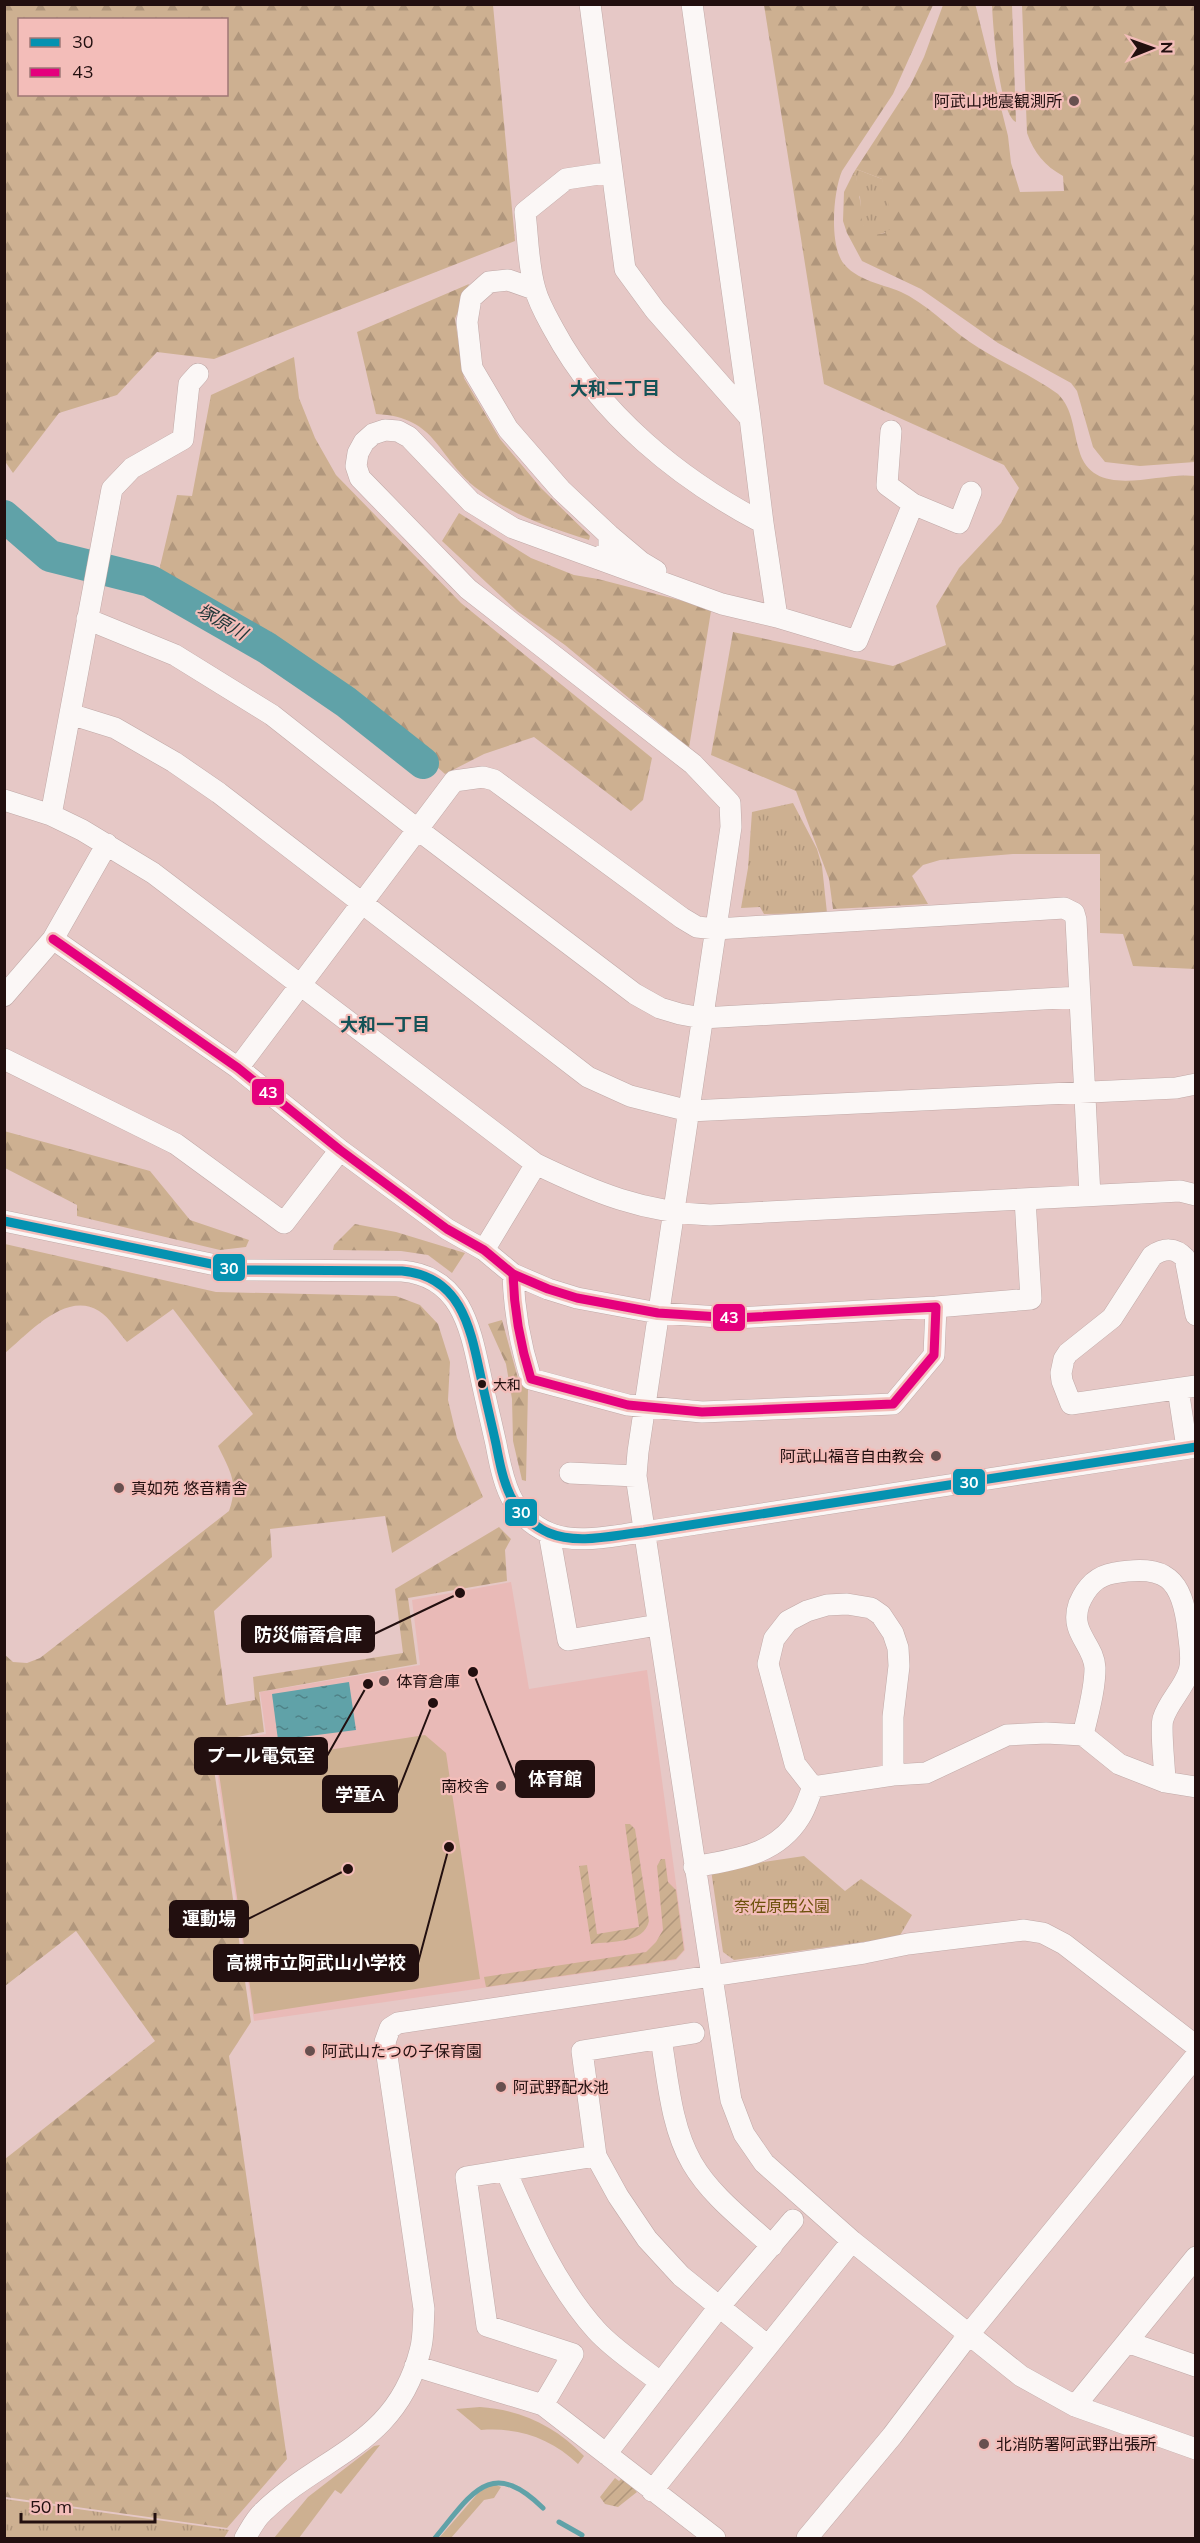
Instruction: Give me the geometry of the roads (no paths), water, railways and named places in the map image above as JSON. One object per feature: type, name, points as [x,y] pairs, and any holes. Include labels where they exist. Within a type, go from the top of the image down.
[{"type":"street","points":[[590,4],[625,270],[655,310],[750,417]]},
{"type":"street","points":[[692,4],[750,417],[762,523],[777,616]]},
{"type":"street","points":[[612,172],[566,179],[525,212],[534,289],[540,304],[564,349],[639,437],[719,500],[762,523]]},
{"type":"street","points":[[534,289],[508,280],[482,276],[471,298],[467,322],[471,368],[508,429],[561,490],[609,536],[641,562],[690,592]]},
{"type":"street","points":[[51,815],[112,489],[132,468],[183,439],[189,384],[198,374]]},
{"type":"street","points":[[913,504],[857,641],[777,616],[722,604],[523,532],[504,523],[471,501],[409,437],[398,431],[386,430],[373,434],[364,442],[358,453],[357,466],[360,478],[468,589],[693,764],[730,803],[731,827],[658,1313],[636,1476],[731,2100],[744,2134],[764,2163],[852,2241],[1021,2376],[1075,2406],[1196,2449]]},
{"type":"street","points":[[891,431],[887,485],[913,504],[959,523],[970,492]]},
{"type":"street","points":[[597,558],[609,552],[609,536]]},
{"type":"street","points":[[87,619],[176,655],[272,715],[417,830],[635,994],[660,1008],[702,1018],[1080,997]]},
{"type":"street","points":[[70,714],[115,728],[174,762],[219,793],[588,1077],[630,1096],[689,1111],[1182,1087],[1196,1084]]},
{"type":"street","points":[[238,1068],[454,781],[477,777],[494,780],[697,927],[716,929],[1064,908],[1074,913],[1089,1196]]},
{"type":"street","points":[[4,800],[51,815],[107,844],[153,873],[536,1164],[590,1190],[630,1203],[673,1213],[710,1215],[1179,1191],[1196,1194]]},
{"type":"street","points":[[4,996],[53,939],[107,844]]},
{"type":"street","points":[[53,939],[238,1068],[340,1150],[447,1229],[484,1250],[513,1274],[577,1298],[658,1313],[735,1318],[936,1307],[1031,1299],[1025,1199]]},
{"type":"street","points":[[4,1059],[176,1144],[284,1223],[340,1150]]},
{"type":"street","points":[[484,1250],[536,1164]]},
{"type":"street","points":[[4,1221],[240,1270],[402,1271],[422,1275],[432,1280],[454,1298],[470,1326],[505,1487],[510,1499],[527,1519],[549,1533],[576,1539],[644,1532],[1191,1448],[1187,1387],[1071,1404],[1062,1381],[1062,1366],[1068,1353],[1112,1318],[1152,1256],[1160,1251],[1169,1249],[1179,1252],[1185,1258],[1196,1315]]},
{"type":"street","points":[[513,1274],[514,1308],[519,1342],[531,1379],[645,1408],[702,1412],[892,1404],[934,1355],[936,1307]]},
{"type":"street","points":[[570,1473],[636,1476]]},
{"type":"street","points":[[549,1533],[568,1649],[658,1625]]},
{"type":"street","points":[[1083,1735],[1095,1667],[1091,1649],[1082,1639],[1078,1625],[1078,1607],[1087,1588],[1101,1576],[1126,1571],[1157,1571],[1181,1593],[1190,1651],[1190,1670],[1163,1720],[1165,1782]]},
{"type":"street","points":[[813,1787],[795,1764],[768,1664],[774,1639],[788,1621],[807,1611],[827,1605],[847,1604],[871,1608],[880,1615],[893,1633],[898,1648],[899,1666],[893,1717],[893,1775]]},
{"type":"street","points":[[813,1787],[893,1775],[926,1773],[1007,1736],[1046,1733],[1083,1735],[1119,1764],[1165,1782],[1196,1787]]},
{"type":"street","points":[[694,1867],[753,1856],[779,1841],[800,1818],[813,1787]]},
{"type":"street","points":[[245,2538],[261,2513],[287,2491],[342,2456],[372,2432],[396,2405],[421,2349],[424,2309],[386,2042],[390,2028],[398,2023],[908,1944],[1023,1930],[1042,1933],[1064,1944],[1196,2046]]},
{"type":"street","points":[[694,2033],[582,2051],[596,2156],[618,2196],[647,2239],[681,2276],[768,2346]]},
{"type":"street","points":[[661,2039],[672,2103],[692,2163],[729,2206],[772,2246]]},
{"type":"street","points":[[807,2538],[892,2436],[969,2334],[1196,2056]]},
{"type":"street","points":[[573,2354],[487,2326],[466,2177],[596,2156]]},
{"type":"street","points":[[506,2171],[543,2254],[597,2331],[661,2383]]},
{"type":"street","points":[[606,2454],[719,2307],[793,2220]]},
{"type":"street","points":[[652,2491],[852,2241]]},
{"type":"street","points":[[1075,2406],[1196,2257]]},
{"type":"street","points":[[543,2405],[573,2354],[597,2331]]},
{"type":"street","points":[[1127,2342],[1196,2366]]},
{"type":"street","points":[[415,2366],[543,2405],[715,2538]]},
{"type":"water","points":[[349,1682],[356,1730],[278,1740],[272,1694]]},
{"type":"waterway","name":"塚原川","points":[[4,516],[50,556],[150,581],[267,648],[346,702],[423,763]]},
{"type":"waterway","points":[[435,2538],[471,2496],[483,2487],[495,2483],[509,2485],[525,2493],[543,2508]]},
{"type":"waterway","points":[[559,2522],[582,2535]]},
{"type":"place","name":"阿武山地震観測所","points":[[1074,101]]},
{"type":"place","name":"大和","points":[[482,1384]]},
{"type":"place","name":"阿武山福音自由教会","points":[[936,1456]]},
{"type":"place","name":"真如苑 悠音精舎","points":[[119,1488]]},
{"type":"place","name":"防災備蓄倉庫","points":[[460,1593]]},
{"type":"place","name":"体育館","points":[[473,1672]]},
{"type":"place","name":"体育倉庫","points":[[384,1681]]},
{"type":"place","name":"プール電気室","points":[[368,1684]]},
{"type":"place","name":"学童A","points":[[433,1703]]},
{"type":"place","name":"南校舎","points":[[501,1786]]},
{"type":"place","name":"高槻市立阿武山小学校","points":[[449,1847]]},
{"type":"place","name":"運動場","points":[[348,1869]]},
{"type":"place","name":"阿武山たつの子保育園","points":[[310,2051]]},
{"type":"place","name":"阿武野配水池","points":[[501,2087]]},
{"type":"place","name":"北消防署阿武野出張所","points":[[984,2444]]},
{"type":"district","name":"大和二丁目","points":[[615,389]]},
{"type":"district","name":"大和一丁目","points":[[385,1025]]},
{"type":"park label","name":"奈佐原西公園","points":[[782,1906]]}]
